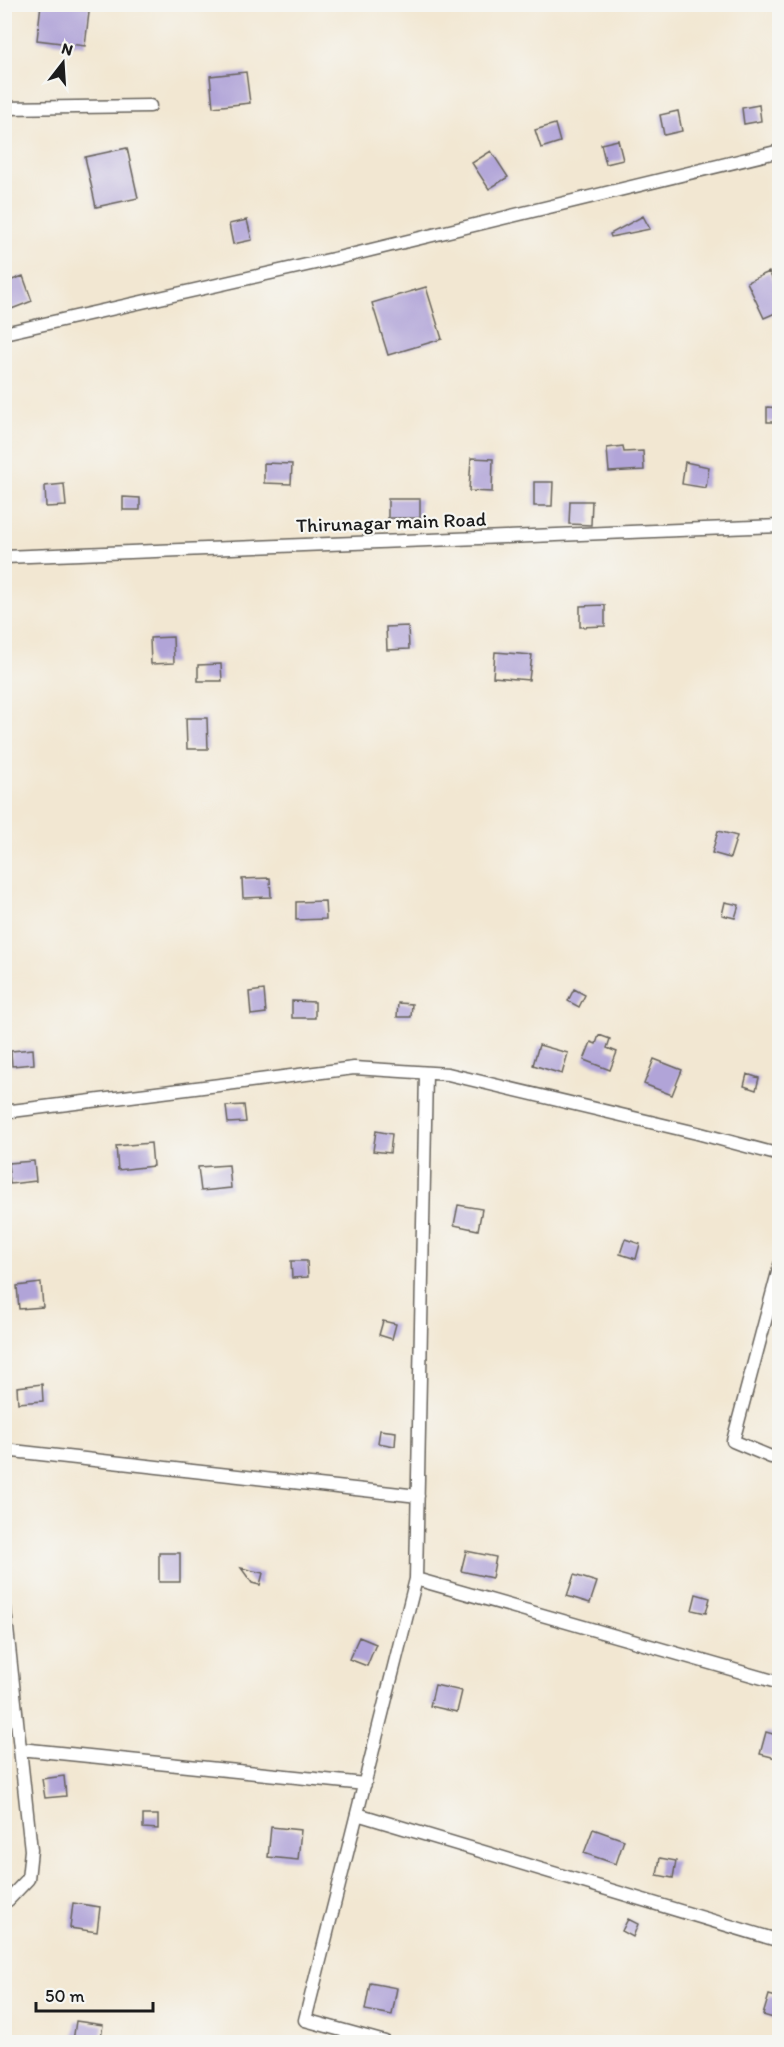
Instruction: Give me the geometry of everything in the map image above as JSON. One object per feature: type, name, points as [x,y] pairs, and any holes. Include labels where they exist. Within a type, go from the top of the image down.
[{"type":"street","points":[[4,108],[150,106]]},
{"type":"street","points":[[4,333],[422,238],[780,151]]},
{"type":"street","name":"Thirunagar main Road","points":[[4,557],[780,526]]},
{"type":"street","points":[[4,1112],[354,1068],[448,1074],[780,1155]]},
{"type":"street","points":[[385,2043],[305,2020],[416,1580],[426,1073]]},
{"type":"street","points":[[780,1265],[733,1441],[771,1456],[780,1456]]},
{"type":"street","points":[[4,1450],[418,1496]]},
{"type":"street","points":[[416,1580],[780,1683]]},
{"type":"street","points":[[4,1601],[31,1850],[28,1879],[8,1900],[4,1901]]},
{"type":"street","points":[[20,1749],[365,1784]]},
{"type":"street","points":[[357,1814],[780,1941]]},
{"type":"building","points":[[41,4],[90,4],[85,46],[37,40]]},
{"type":"building","points":[[246,72],[250,103],[213,107],[210,76]]},
{"type":"building","points":[[759,105],[761,121],[744,124],[742,108]]},
{"type":"building","points":[[678,111],[682,131],[664,135],[660,115]]},
{"type":"building","points":[[555,124],[560,142],[541,148],[535,130]]},
{"type":"building","points":[[618,140],[623,160],[606,164],[601,144]]},
{"type":"building","points":[[127,148],[138,198],[96,207],[85,157]]},
{"type":"building","points":[[491,151],[508,177],[489,189],[472,163]]},
{"type":"building","points":[[643,216],[650,229],[611,237],[610,234]]},
{"type":"building","points":[[247,220],[252,240],[233,244],[229,224]]},
{"type":"building","points":[[769,272],[780,294],[780,311],[764,318],[747,282]]},
{"type":"building","points":[[23,276],[32,301],[9,310],[4,297],[4,283]]},
{"type":"building","points":[[426,287],[442,339],[388,355],[372,303]]},
{"type":"building","points":[[767,407],[780,408],[780,422],[767,422]]},
{"type":"building","points":[[623,446],[624,452],[643,451],[644,470],[609,472],[607,448]]},
{"type":"building","points":[[471,458],[493,459],[492,492],[469,491]]},
{"type":"building","points":[[685,462],[709,467],[706,488],[682,484]]},
{"type":"building","points":[[264,463],[292,464],[291,484],[264,483]]},
{"type":"building","points":[[534,482],[553,482],[552,506],[534,506]]},
{"type":"building","points":[[64,484],[66,506],[46,507],[45,486]]},
{"type":"building","points":[[123,497],[140,498],[140,510],[123,510]]},
{"type":"building","points":[[388,499],[420,499],[420,518],[388,518]]},
{"type":"building","points":[[570,501],[592,501],[591,525],[569,524]]},
{"type":"building","points":[[605,605],[605,626],[580,627],[580,606]]},
{"type":"building","points":[[408,626],[409,649],[387,650],[386,627]]},
{"type":"building","points":[[173,637],[174,663],[151,664],[150,638]]},
{"type":"building","points":[[495,652],[532,655],[529,680],[493,677]]},
{"type":"building","points":[[221,664],[222,681],[198,681],[198,665]]},
{"type":"building","points":[[186,718],[207,718],[208,749],[187,749]]},
{"type":"building","points":[[718,831],[737,836],[730,858],[712,853]]},
{"type":"building","points":[[270,878],[271,897],[243,898],[242,879]]},
{"type":"building","points":[[325,901],[326,919],[296,920],[296,902]]},
{"type":"building","points":[[725,902],[739,905],[735,918],[722,915]]},
{"type":"building","points":[[574,989],[585,995],[579,1007],[568,1001]]},
{"type":"building","points":[[264,990],[266,1013],[251,1015],[249,992]]},
{"type":"building","points":[[292,1001],[315,1002],[315,1018],[292,1018]]},
{"type":"building","points":[[398,1003],[412,1004],[411,1017],[397,1017]]},
{"type":"building","points":[[599,1035],[610,1039],[607,1048],[617,1052],[610,1070],[584,1060],[591,1042],[596,1044]]},
{"type":"building","points":[[539,1045],[568,1053],[562,1074],[533,1065]]},
{"type":"building","points":[[33,1049],[34,1064],[12,1066],[11,1051]]},
{"type":"building","points":[[654,1059],[682,1070],[672,1095],[644,1084]]},
{"type":"building","points":[[747,1074],[759,1078],[756,1090],[744,1086]]},
{"type":"building","points":[[244,1105],[246,1122],[228,1123],[226,1106]]},
{"type":"building","points":[[376,1131],[392,1134],[390,1153],[373,1151]]},
{"type":"building","points":[[151,1143],[153,1166],[118,1170],[116,1146]]},
{"type":"building","points":[[34,1161],[36,1181],[10,1184],[8,1163]]},
{"type":"building","points":[[229,1165],[231,1188],[201,1191],[198,1167]]},
{"type":"building","points":[[458,1205],[482,1209],[478,1230],[454,1225]]},
{"type":"building","points":[[625,1239],[640,1244],[636,1259],[620,1254]]},
{"type":"building","points":[[291,1261],[307,1261],[308,1277],[292,1278]]},
{"type":"building","points":[[41,1283],[43,1307],[19,1309],[17,1286]]},
{"type":"building","points":[[383,1321],[396,1324],[392,1339],[379,1335]]},
{"type":"building","points":[[42,1384],[43,1401],[18,1403],[17,1387]]},
{"type":"building","points":[[380,1430],[396,1432],[395,1446],[378,1443]]},
{"type":"building","points":[[466,1551],[496,1557],[492,1578],[461,1571]]},
{"type":"building","points":[[159,1553],[180,1553],[180,1582],[159,1582]]},
{"type":"building","points":[[241,1568],[263,1573],[260,1585],[252,1583]]},
{"type":"building","points":[[574,1575],[597,1582],[590,1603],[567,1596]]},
{"type":"building","points":[[696,1594],[710,1598],[706,1613],[692,1610]]},
{"type":"building","points":[[359,1637],[376,1644],[367,1666],[349,1659]]},
{"type":"building","points":[[435,1685],[462,1691],[457,1712],[430,1706]]},
{"type":"building","points":[[766,1732],[780,1736],[780,1759],[760,1754]]},
{"type":"building","points":[[64,1776],[66,1796],[45,1798],[42,1779]]},
{"type":"building","points":[[143,1815],[158,1815],[158,1829],[143,1828]]},
{"type":"building","points":[[271,1827],[301,1830],[298,1860],[268,1857]]},
{"type":"building","points":[[593,1829],[624,1840],[616,1864],[584,1853]]},
{"type":"building","points":[[660,1858],[676,1861],[673,1878],[657,1875]]},
{"type":"building","points":[[73,1903],[100,1907],[97,1932],[70,1928]]},
{"type":"building","points":[[628,1919],[638,1924],[633,1937],[622,1931]]},
{"type":"building","points":[[370,1983],[397,1988],[392,2015],[365,2010]]},
{"type":"building","points":[[769,1995],[780,1998],[780,2020],[763,2015]]},
{"type":"building","points":[[76,2021],[103,2025],[100,2043],[73,2041]]}]
